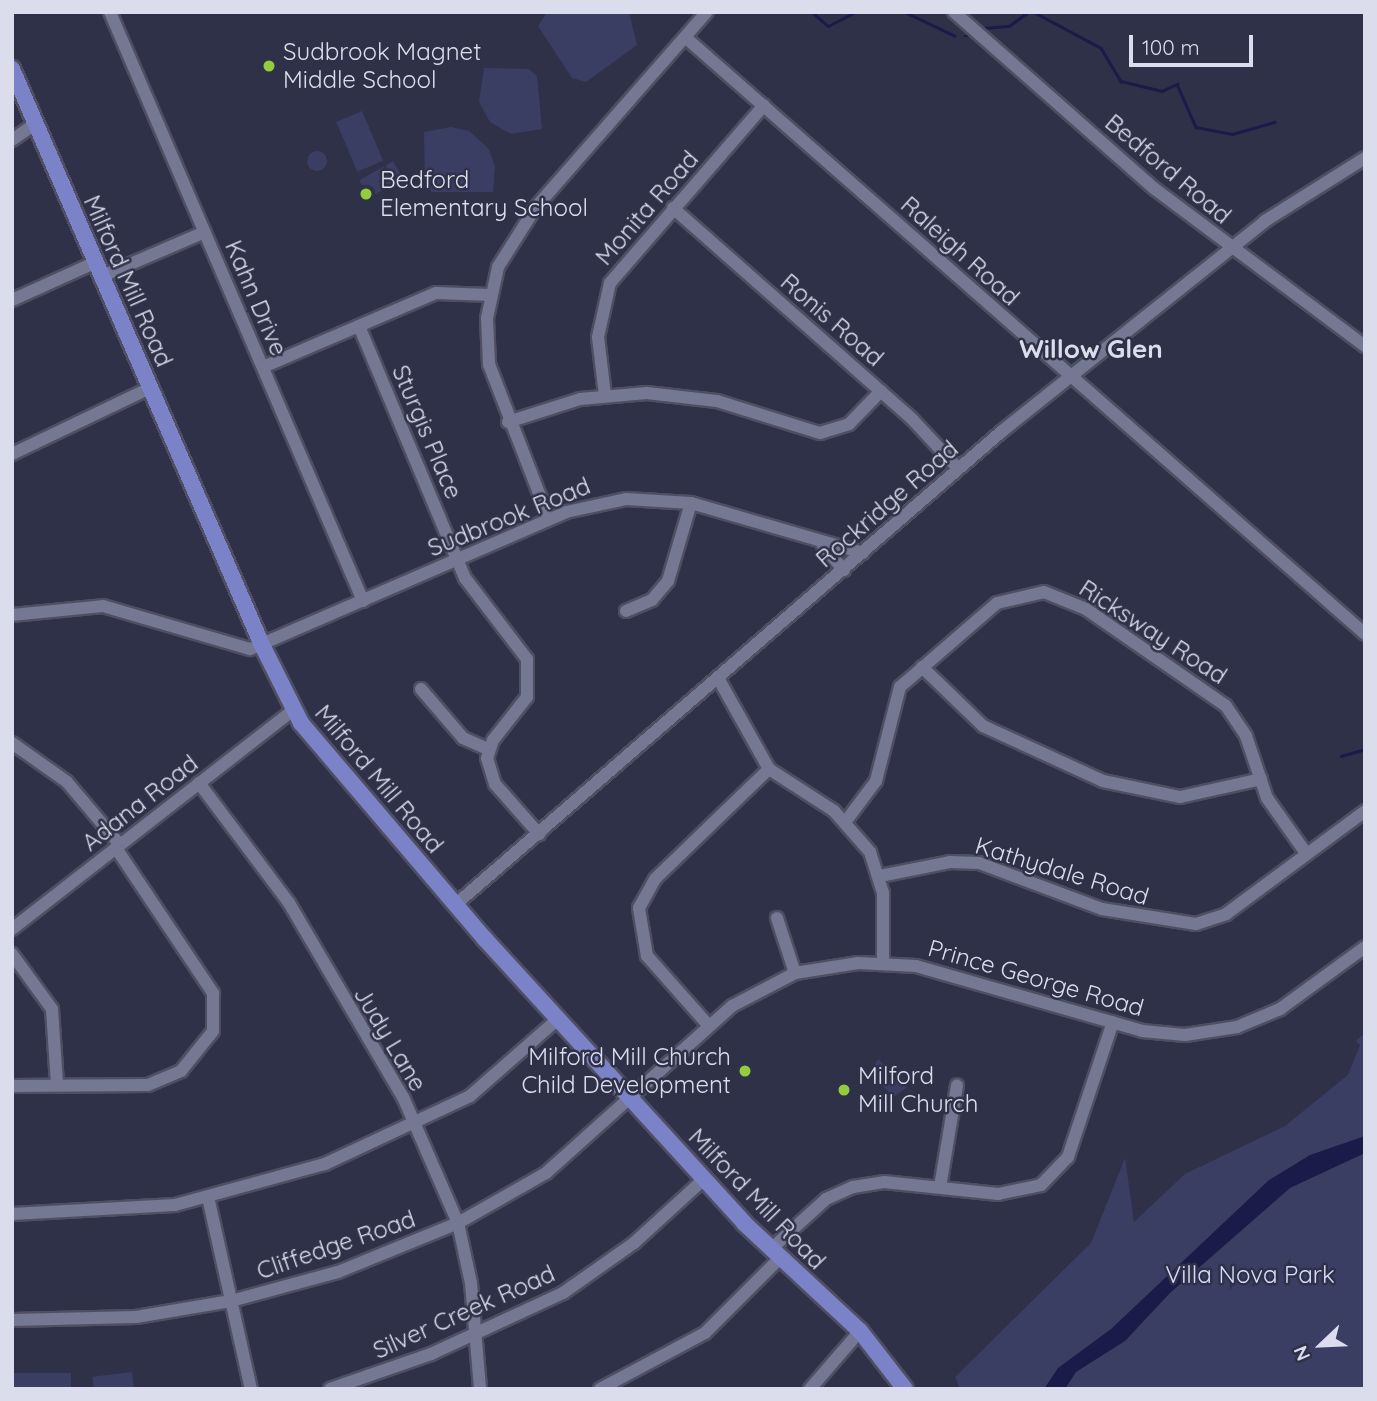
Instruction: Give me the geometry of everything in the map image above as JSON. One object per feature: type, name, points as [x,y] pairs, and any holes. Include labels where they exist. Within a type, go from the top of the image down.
[{"type":"main road","name":"Milford Mill Road","points":[[12,69],[261,645],[293,710],[456,905],[774,1254],[860,1331],[905,1389]]},
{"type":"street","name":"Kahn Drive","points":[[110,12],[363,601]]},
{"type":"street","points":[[550,519],[508,422],[489,364],[490,295],[521,225],[707,12]]},
{"type":"street","name":"Bedford Road","points":[[954,12],[1230,247],[1365,346]]},
{"type":"street","name":"Raleigh Road","points":[[685,37],[1365,634]]},
{"type":"street","name":"Monita Road","points":[[605,395],[598,337],[605,294],[673,208],[764,105]]},
{"type":"street","points":[[12,140],[35,124]]},
{"type":"street","name":"Rockridge Road","points":[[456,905],[958,468],[1230,247],[1365,158]]},
{"type":"street","name":"Ronis Road","points":[[673,208],[881,391],[958,468]]},
{"type":"street","points":[[12,300],[205,232]]},
{"type":"street","points":[[263,367],[445,291],[490,295]]},
{"type":"street","name":"Sturgis Place","points":[[359,326],[458,559],[530,667],[527,697],[488,749]]},
{"type":"street","points":[[12,454],[150,388]]},
{"type":"street","points":[[508,422],[605,395],[694,397],[820,433],[849,424],[881,391]]},
{"type":"street","name":"Sudbrook Road","points":[[261,645],[550,519],[626,499],[691,503],[822,546],[863,553]]},
{"type":"street","points":[[626,611],[652,600],[668,581],[691,503]]},
{"type":"street","name":"Sudbrook Road","points":[[822,546],[844,570]]},
{"type":"street","name":"Ricksway Road","points":[[846,821],[876,781],[894,696],[922,667],[997,603],[1021,593],[1054,594],[1212,693],[1247,736],[1275,813],[1306,853]]},
{"type":"street","points":[[12,615],[103,606],[250,649],[261,645]]},
{"type":"street","points":[[922,667],[983,726],[1103,781],[1180,797],[1261,779]]},
{"type":"street","points":[[718,678],[769,769],[846,821],[880,876],[883,962]]},
{"type":"street","points":[[421,690],[463,738],[488,749],[495,784],[539,834]]},
{"type":"street","name":"Adana Road","points":[[12,929],[293,710]]},
{"type":"street","points":[[12,743],[67,782],[118,846],[217,1008],[201,1052],[170,1077],[134,1086],[12,1086]]},
{"type":"street","points":[[709,1026],[647,956],[639,908],[655,879],[769,769]]},
{"type":"street","name":"Judy Lane","points":[[199,783],[289,903],[415,1125],[458,1223],[476,1334],[480,1389]]},
{"type":"street","name":"Kathydale Road","points":[[880,876],[950,862],[979,863],[1102,909],[1196,924],[1226,914],[1365,811]]},
{"type":"street","points":[[777,918],[795,973]]},
{"type":"street","name":"Prince George Road","points":[[631,1096],[709,1026],[753,992],[795,973],[883,962],[973,977],[1113,1022],[1185,1035],[1237,1027],[1280,1009],[1365,947]]},
{"type":"street","points":[[12,954],[52,1009],[57,1086]]},
{"type":"street","points":[[12,1213],[120,1211],[208,1198],[325,1164],[415,1125],[470,1096],[559,1018]]},
{"type":"street","points":[[600,1389],[705,1333],[774,1254],[839,1192],[884,1182],[1016,1194],[1052,1177],[1073,1144],[1113,1022]]},
{"type":"street","points":[[940,1188],[957,1084]]},
{"type":"street","name":"Cliffedge Road","points":[[12,1320],[136,1317],[231,1300],[338,1272],[458,1223],[546,1173],[631,1096]]},
{"type":"street","name":"Silver Creek Road","points":[[330,1389],[476,1334],[586,1279],[704,1179]]},
{"type":"street","points":[[208,1198],[251,1389]]},
{"type":"street","points":[[810,1389],[860,1331]]},
{"type":"green space","points":[[547,12],[629,12],[637,45],[586,82],[572,78],[538,26]]},
{"type":"green space","points":[[484,68],[529,69],[537,76],[542,129],[511,134],[490,122],[479,102]]},
{"type":"green space","points":[[362,111],[383,161],[357,172],[336,122]]},
{"type":"green space","points":[[451,127],[469,131],[488,148],[495,166],[493,192],[432,192],[425,186],[424,132]]},
{"type":"green space","points":[[317,151],[324,154],[327,161],[324,168],[317,171],[310,168],[307,161],[310,154]]},
{"type":"green space","points":[[393,161],[403,178],[369,198],[359,180]]},
{"type":"green space","name":"Villa Nova Park","points":[[1365,1033],[1365,1389],[960,1389],[955,1377],[1091,1243],[1125,1158],[1134,1222],[1185,1174],[1285,1126],[1348,1075],[1360,1045],[1356,1041]]},
{"type":"green space","points":[[878,1059],[907,1087],[894,1097],[870,1074]]},
{"type":"green space","points":[[132,1372],[134,1389],[94,1389],[92,1377]]},
{"type":"green space","points":[[12,1373],[71,1373],[71,1389],[12,1389]]},
{"type":"shaded area","points":[[1365,1136],[1365,1153],[1290,1188],[1170,1293],[1125,1341],[1076,1372],[1065,1389],[1044,1389],[1058,1368],[1111,1329],[1269,1180],[1310,1155]]},
{"type":"waterway","points":[[812,12],[828,26],[855,12]]},
{"type":"waterway","points":[[905,12],[955,36]]},
{"type":"waterway","points":[[984,28],[1009,26],[1028,12]]},
{"type":"waterway","points":[[1034,12],[1101,48],[1121,81],[1162,91],[1177,84],[1196,127],[1232,134],[1274,122]]},
{"type":"waterway","points":[[965,36],[970,36]]},
{"type":"waterway","points":[[1341,756],[1365,749]]},
{"type":"place","name":"Sudbrook Magnet Middle School","points":[[269,66]]},
{"type":"place","name":"Bedford Elementary School","points":[[366,194]]},
{"type":"place","name":"Milford Mill Church Child Development","points":[[745,1071]]},
{"type":"place","name":"Milford Mill Church","points":[[844,1090]]},
{"type":"district","name":"Willow Glen","points":[[1091,349]]}]
